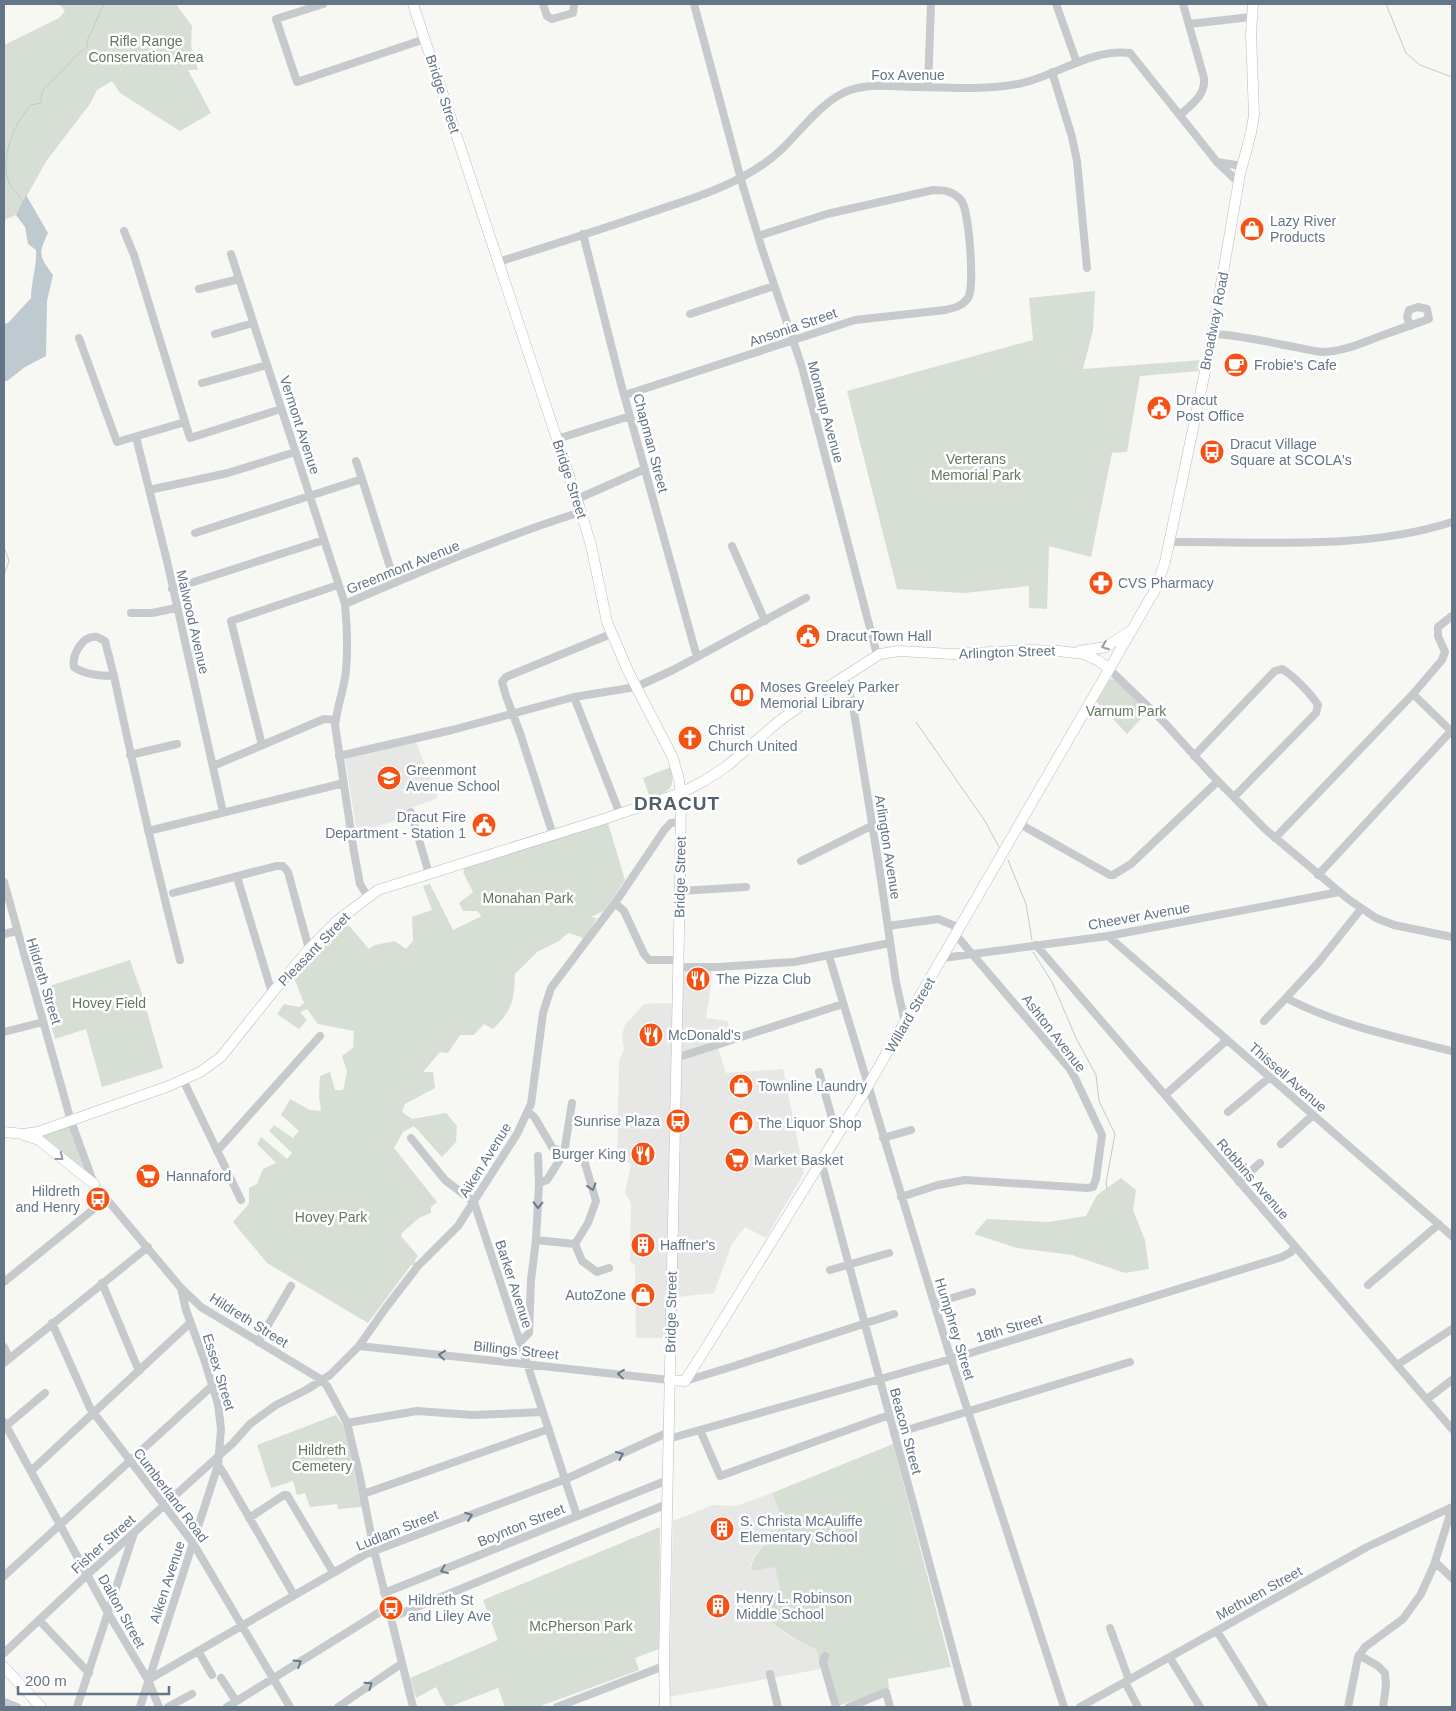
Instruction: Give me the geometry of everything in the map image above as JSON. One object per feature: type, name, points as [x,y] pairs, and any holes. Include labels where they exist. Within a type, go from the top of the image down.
[{"type":"main road","name":"Bridge Street","points":[[414,4],[582,512],[591,545],[604,612],[611,634],[673,758],[681,793],[668,1436],[665,1707]]},
{"type":"main road","name":"Broadway Road","points":[[1132,629],[1155,590],[1170,542],[1212,334],[1238,182],[1251,133],[1254,115],[1251,17],[1253,4]]},
{"type":"main road","points":[[1073,652],[1106,647],[1132,629]]},
{"type":"main road","name":"Willard Street","points":[[685,1381],[868,1086],[1132,629]]},
{"type":"main road","name":"Arlington Street","points":[[681,793],[727,766],[778,722],[844,675],[877,655],[899,651],[952,654],[1032,650],[1073,652],[1094,658],[1110,669]]},
{"type":"main road","name":"Pleasant Street","points":[[4,1132],[24,1134],[38,1132],[200,1072],[221,1057],[272,993],[337,921],[378,890],[681,793]]},
{"type":"main road","points":[[24,1134],[39,1140],[94,1184]]},
{"type":"main road","points":[[670,1380],[685,1381]]},
{"type":"main road","points":[[4,1667],[40,1707]]},
{"type":"street","points":[[323,4],[276,20],[297,82],[425,39]]},
{"type":"street","points":[[543,4],[547,16],[552,19],[573,13],[574,4]]},
{"type":"street","name":"Montaup Avenue","points":[[694,4],[740,178],[819,429],[877,655]]},
{"type":"street","points":[[928,87],[931,4]]},
{"type":"street","points":[[1056,4],[1077,63]]},
{"type":"street","points":[[1180,115],[1199,98],[1205,85],[1183,4]]},
{"type":"street","points":[[1189,24],[1251,17]]},
{"type":"street","name":"Fox Avenue","points":[[498,262],[672,205],[740,178],[765,164],[814,115],[832,100],[846,92],[862,87],[1004,86],[1020,84],[1098,56],[1119,52],[1130,53],[1217,162],[1238,182]]},
{"type":"street","points":[[1052,72],[1072,137],[1077,161],[1087,268]]},
{"type":"street","points":[[1217,162],[1242,166]]},
{"type":"street","name":"Ansonia Street","points":[[624,395],[855,320],[877,316],[945,310],[959,307],[970,297],[972,277],[966,211],[962,201],[948,191],[933,190],[827,214],[758,236]]},
{"type":"street","points":[[124,231],[134,255],[190,438],[281,409]]},
{"type":"street","name":"Chapman Street","points":[[583,234],[624,395],[697,657]]},
{"type":"street","name":"Vermont Avenue","points":[[231,254],[345,604]]},
{"type":"street","points":[[199,289],[239,278]]},
{"type":"street","points":[[690,314],[774,286]]},
{"type":"street","points":[[215,334],[253,323]]},
{"type":"street","points":[[1212,334],[1230,335],[1323,352],[1341,349],[1410,326]]},
{"type":"street","points":[[79,338],[117,442],[185,422]]},
{"type":"street","points":[[202,383],[267,365]]},
{"type":"street","points":[[557,438],[630,416]]},
{"type":"street","name":"Malwood Avenue","points":[[136,436],[223,812]]},
{"type":"street","points":[[149,490],[228,473],[295,452]]},
{"type":"street","points":[[356,461],[395,583]]},
{"type":"street","points":[[577,499],[645,469]]},
{"type":"street","points":[[195,533],[362,479]]},
{"type":"street","name":"Greenmont Avenue","points":[[368,897],[360,884],[339,756],[336,720],[346,672],[347,633],[345,604],[545,524],[582,512]]},
{"type":"street","points":[[1170,542],[1344,541],[1395,535],[1452,522]]},
{"type":"street","points":[[172,589],[324,540]]},
{"type":"street","points":[[732,546],[765,621]]},
{"type":"street","points":[[262,745],[231,621],[338,585]]},
{"type":"street","points":[[339,756],[452,730],[574,697],[636,687],[697,657],[806,598]]},
{"type":"street","points":[[131,612],[152,613],[176,608]]},
{"type":"street","points":[[1275,838],[1413,694],[1442,660],[1445,654],[1438,636],[1438,627],[1452,616]]},
{"type":"street","points":[[553,835],[502,682],[506,677],[525,668],[611,634]]},
{"type":"street","points":[[114,676],[91,674],[80,671],[74,666],[73,660],[82,644],[88,639],[96,637],[105,641],[114,676],[130,755],[180,960]]},
{"type":"street","name":"Arlington Street","points":[[1110,669],[1162,720],[1194,756],[1275,838],[1338,892],[1376,918],[1394,925],[1452,937]]},
{"type":"street","points":[[1194,756],[1270,676],[1278,670],[1282,669],[1288,673],[1314,699],[1318,705],[1316,713],[1234,797]]},
{"type":"street","name":"Arlington Avenue","points":[[844,675],[853,706],[900,1006],[905,1023]]},
{"type":"street","points":[[1318,875],[1452,731],[1413,694]]},
{"type":"street","points":[[574,697],[620,814]]},
{"type":"street","points":[[213,766],[324,719],[336,720]]},
{"type":"street","points":[[130,755],[177,744]]},
{"type":"street","points":[[1020,824],[1113,875],[1131,864],[1218,781]]},
{"type":"street","points":[[148,830],[344,783]]},
{"type":"street","points":[[411,812],[429,874]]},
{"type":"street","name":"Aiken Avenue","points":[[219,1454],[233,1443],[250,1424],[276,1405],[322,1380],[359,1346],[384,1309],[418,1266],[458,1226],[517,1134],[531,1104],[543,1013],[551,988],[615,903],[664,829],[671,823],[681,822]]},
{"type":"street","points":[[801,861],[873,825]]},
{"type":"street","points":[[173,893],[276,866],[283,866],[288,872],[309,950]]},
{"type":"street","points":[[237,876],[272,993]]},
{"type":"street","name":"Hildreth Street","points":[[4,882],[16,931],[44,1022],[71,1121],[94,1184],[181,1288],[201,1307],[322,1380],[347,1423],[364,1494],[374,1550],[413,1707]]},
{"type":"street","points":[[680,892],[746,887]]},
{"type":"street","name":"Cheever Avenue","points":[[943,958],[1108,936],[1338,892]]},
{"type":"street","points":[[615,903],[624,911],[644,954],[649,960],[752,966],[794,962],[890,943]]},
{"type":"street","points":[[1264,1021],[1318,962],[1361,909]]},
{"type":"street","points":[[888,926],[938,919],[958,932]]},
{"type":"street","points":[[4,934],[16,931]]},
{"type":"street","name":"Ashton Avenue","points":[[901,1197],[938,1185],[965,1180],[1091,1188],[1096,1178],[1102,1135],[1075,1078],[1069,1068],[972,954],[958,932]]},
{"type":"street","name":"Thissell Avenue","points":[[1108,936],[1452,1236]]},
{"type":"street","name":"Robbins Avenue","points":[[1036,945],[1452,1429]]},
{"type":"street","name":"Humphrey Street","points":[[829,956],[951,1359],[1064,1707]]},
{"type":"street","points":[[1286,998],[1299,1005],[1368,1030],[1413,1043],[1452,1051]]},
{"type":"street","points":[[676,1058],[843,1004]]},
{"type":"street","points":[[4,1032],[44,1022]]},
{"type":"street","points":[[217,1151],[320,1036]]},
{"type":"street","points":[[1165,1095],[1227,1040]]},
{"type":"street","points":[[819,1072],[837,1136]]},
{"type":"street","points":[[1228,1112],[1270,1077]]},
{"type":"street","points":[[182,1080],[241,1200]]},
{"type":"street","points":[[539,1183],[547,1180],[564,1153],[572,1103]]},
{"type":"street","points":[[528,1111],[535,1118],[552,1147],[584,1160],[596,1201],[588,1223],[575,1244]]},
{"type":"street","points":[[1282,1144],[1313,1115]]},
{"type":"street","points":[[883,1138],[911,1130]]},
{"type":"street","points":[[411,1138],[445,1180],[474,1202]]},
{"type":"street","points":[[520,1342],[529,1333],[531,1280],[536,1240],[539,1183],[538,1156]]},
{"type":"street","name":"Beacon Street","points":[[821,1161],[968,1707]]},
{"type":"street","points":[[1240,1182],[1260,1163]]},
{"type":"street","points":[[4,1282],[106,1199]]},
{"type":"street","name":"Barker Avenue","points":[[474,1202],[577,1516]]},
{"type":"street","points":[[1368,1285],[1439,1224]]},
{"type":"street","points":[[536,1240],[575,1244]]},
{"type":"street","points":[[575,1244],[582,1261],[597,1272],[609,1268]]},
{"type":"street","name":"18th Street","points":[[668,1436],[700,1430],[951,1359],[1282,1257],[1291,1252],[1295,1246]]},
{"type":"street","points":[[6,1360],[148,1247]]},
{"type":"street","points":[[830,1270],[889,1252]]},
{"type":"street","points":[[102,1283],[139,1371]]},
{"type":"street","points":[[258,1342],[291,1286]]},
{"type":"street","name":"Essex Street","points":[[181,1288],[190,1323],[213,1385],[221,1420],[218,1465]]},
{"type":"street","points":[[935,1303],[972,1292]]},
{"type":"street","points":[[685,1381],[894,1314]]},
{"type":"street","name":"Cumberland Road","points":[[52,1323],[94,1413],[194,1543],[290,1707]]},
{"type":"street","points":[[30,1471],[190,1323]]},
{"type":"street","points":[[1397,1365],[1452,1329]]},
{"type":"street","name":"Billings Street","points":[[359,1346],[670,1380]]},
{"type":"street","points":[[4,1347],[6,1360]]},
{"type":"street","points":[[894,1434],[1130,1362]]},
{"type":"street","points":[[1427,1399],[1452,1380]]},
{"type":"street","points":[[4,1576],[213,1385]]},
{"type":"street","points":[[5,1424],[45,1394]]},
{"type":"street","points":[[347,1423],[417,1411],[472,1416],[543,1412]]},
{"type":"street","points":[[700,1430],[720,1476],[889,1415]]},
{"type":"street","name":"Dalton Street","points":[[5,1424],[108,1613],[148,1680],[159,1707]]},
{"type":"street","points":[[364,1494],[549,1429]]},
{"type":"street","name":"Ludlam Street","points":[[148,1680],[374,1550],[566,1479],[668,1436]]},
{"type":"street","name":"Fisher Street","points":[[4,1653],[219,1454]]},
{"type":"street","points":[[218,1465],[294,1595]]},
{"type":"street","name":"Aiken Avenue","points":[[140,1707],[218,1465]]},
{"type":"street","name":"Boynton Street","points":[[384,1593],[668,1480]]},
{"type":"street","points":[[248,1518],[284,1495],[287,1495],[333,1572]]},
{"type":"street","points":[[390,1618],[667,1504]]},
{"type":"street","points":[[1348,1707],[1354,1669],[1359,1655],[1365,1648],[1406,1616],[1421,1594],[1435,1562],[1452,1507]]},
{"type":"street","name":"Methuen Street","points":[[1080,1707],[1367,1547],[1452,1507]]},
{"type":"street","points":[[77,1707],[134,1532]]},
{"type":"street","points":[[1435,1562],[1452,1578]]},
{"type":"street","points":[[227,1707],[388,1607]]},
{"type":"street","points":[[39,1620],[89,1672]]},
{"type":"street","points":[[1110,1628],[1127,1681],[1138,1707]]},
{"type":"street","points":[[1217,1631],[1264,1707]]},
{"type":"street","points":[[198,1651],[212,1675]]},
{"type":"street","points":[[1359,1655],[1384,1672],[1386,1686],[1383,1707]]},
{"type":"street","points":[[825,1656],[823,1662],[836,1707]]},
{"type":"street","points":[[1170,1658],[1200,1707]]},
{"type":"street","points":[[338,1707],[401,1664]]},
{"type":"street","points":[[557,1707],[664,1666]]},
{"type":"street","points":[[770,1674],[778,1707]]},
{"type":"street","points":[[221,1678],[236,1701]]},
{"type":"street","points":[[849,1707],[886,1692],[890,1707]]},
{"type":"street","points":[[168,1707],[192,1694]]},
{"type":"street","points":[[4,1702],[17,1707]]},
{"type":"shaded area","points":[[26,195],[48,233],[41,251],[45,263],[53,275],[47,301],[46,356],[25,367],[7,381],[4,381],[4,324],[8,323],[31,298],[36,262],[36,250],[28,244],[25,227],[16,215]]},
{"type":"shaded area","name":"Greenmont Avenue School","points":[[416,742],[438,798],[408,809],[409,816],[357,833],[345,759]]},
{"type":"shaded area","points":[[712,970],[706,1018],[728,1021],[729,1038],[718,1048],[726,1073],[783,1069],[804,1173],[766,1238],[745,1227],[732,1244],[714,1293],[678,1297],[676,1338],[636,1338],[635,1265],[630,1262],[631,1203],[625,1193],[631,1164],[617,1158],[619,1061],[624,1049],[622,1035],[625,1025],[644,1004],[672,1003],[673,971]]},
{"type":"shaded area","points":[[772,1493],[788,1521],[757,1553],[750,1567],[753,1571],[775,1566],[782,1598],[755,1605],[782,1631],[816,1648],[821,1669],[669,1697],[673,1521],[713,1505],[736,1506]]},
{"type":"green space","name":"Rifle Range Conservation Area","points":[[59,4],[176,4],[192,26],[191,46],[198,70],[188,70],[211,113],[180,131],[120,93],[112,81],[97,90],[90,104],[47,160],[16,215],[4,220],[4,45],[59,18],[65,11]]},
{"type":"green space","name":"Verterans Memorial Park","points":[[1095,291],[1093,330],[1083,369],[1202,360],[1199,371],[1140,376],[1127,452],[1112,453],[1091,557],[1049,546],[1047,609],[1029,608],[1029,586],[964,593],[897,589],[847,391],[1033,340],[1029,298]]},
{"type":"green space","name":"Varnum Park","points":[[1111,679],[1115,680],[1148,711],[1127,734],[1096,701]]},
{"type":"green space","points":[[671,767],[672,781],[670,788],[650,798],[643,778]]},
{"type":"green space","points":[[608,823],[625,880],[604,911],[591,917],[597,918],[584,941],[581,937],[568,933],[559,941],[537,952],[515,974],[513,998],[505,1016],[500,1022],[493,1029],[484,1024],[474,1035],[460,1035],[448,1053],[440,1052],[423,1072],[433,1072],[435,1088],[405,1104],[402,1112],[412,1119],[446,1113],[457,1126],[456,1142],[442,1157],[414,1126],[403,1132],[394,1148],[437,1202],[431,1207],[431,1213],[419,1218],[402,1233],[401,1236],[418,1256],[415,1260],[415,1265],[411,1265],[368,1323],[267,1263],[233,1222],[249,1204],[249,1188],[257,1184],[263,1169],[276,1163],[257,1144],[261,1137],[287,1159],[292,1153],[269,1131],[274,1125],[293,1138],[299,1131],[281,1115],[290,1099],[310,1110],[321,1111],[319,1097],[320,1076],[330,1072],[335,1090],[343,1090],[347,1072],[342,1056],[353,1048],[354,1031],[318,1024],[307,1009],[300,1012],[307,1020],[299,1029],[277,1014],[284,1004],[299,1007],[304,1003],[294,978],[304,962],[324,939],[345,921],[369,949],[375,945],[395,941],[406,949],[413,941],[412,917],[432,910],[423,886],[430,884],[453,930],[481,915],[477,911],[463,911],[459,903],[473,892],[463,872],[463,868]]},
{"type":"green space","name":"Hovey Field","points":[[130,960],[163,1068],[102,1087],[86,1029],[55,1039],[40,989]]},
{"type":"green space","points":[[70,1126],[84,1169],[83,1171],[38,1136]]},
{"type":"green space","points":[[1121,1178],[1136,1190],[1133,1210],[1145,1240],[1149,1269],[1125,1273],[1072,1255],[1017,1248],[974,1234],[987,1219],[1049,1222],[1086,1216],[1097,1195]]},
{"type":"green space","name":"Hildreth Cemetery","points":[[336,1415],[344,1427],[362,1507],[338,1509],[337,1504],[310,1507],[305,1493],[297,1495],[293,1481],[271,1488],[257,1445]]},
{"type":"green space","points":[[893,1444],[951,1667],[888,1679],[889,1688],[838,1706],[828,1668],[821,1669],[816,1649],[782,1631],[755,1604],[782,1598],[775,1567],[753,1571],[751,1569],[752,1564],[755,1557],[771,1537],[787,1521],[780,1513],[772,1493]]},
{"type":"green space","name":"McPherson Park","points":[[660,1527],[659,1649],[635,1658],[639,1670],[538,1707],[505,1707],[498,1688],[449,1707],[446,1707],[436,1687],[416,1698],[410,1678],[498,1640],[483,1600]]},
{"type":"waterway","points":[[23,202],[10,186],[7,173],[7,152],[14,132],[31,105],[41,103],[42,91],[87,47],[87,41],[104,4]]},
{"type":"waterway","points":[[1386,4],[1406,53],[1420,65],[1452,77]]},
{"type":"waterway","points":[[4,547],[9,561],[4,575]]},
{"type":"waterway","points":[[916,722],[985,821],[999,847]]},
{"type":"waterway","points":[[1008,860],[1026,904],[1032,940]]},
{"type":"waterway","points":[[1033,952],[1052,982],[1076,1038],[1096,1075],[1099,1101],[1115,1134],[1106,1183],[1107,1189]]},
{"type":"place","name":"Lazy River Products","points":[[1252,229]]},
{"type":"place","name":"Frobie's Cafe","points":[[1236,365]]},
{"type":"place","name":"Dracut Post Office","points":[[1159,408]]},
{"type":"place","name":"Dracut Village Square at SCOLA's","points":[[1212,452]]},
{"type":"place","name":"CVS Pharmacy","points":[[1101,583]]},
{"type":"place","name":"Dracut Town Hall","points":[[808,636]]},
{"type":"place","name":"Moses Greeley Parker Memorial Library","points":[[742,695]]},
{"type":"place","name":"Christ Church United","points":[[690,738]]},
{"type":"place","name":"Greenmont Avenue School","points":[[389,778]]},
{"type":"place","name":"Dracut Fire Department - Station 1","points":[[484,825]]},
{"type":"place","name":"The Pizza Club","points":[[698,979]]},
{"type":"place","name":"McDonald's","points":[[651,1035]]},
{"type":"place","name":"Townline Laundry","points":[[741,1086]]},
{"type":"place","name":"Sunrise Plaza","points":[[678,1121]]},
{"type":"place","name":"The Liquor Shop","points":[[741,1123]]},
{"type":"place","name":"Burger King","points":[[643,1154]]},
{"type":"place","name":"Market Basket","points":[[737,1160]]},
{"type":"place","name":"Hannaford","points":[[148,1176]]},
{"type":"place","name":"Hildreth and Henry","points":[[98,1199]]},
{"type":"place","name":"Haffner's","points":[[643,1245]]},
{"type":"place","name":"AutoZone","points":[[643,1295]]},
{"type":"place","name":"S. Christa McAuliffe Elementary School","points":[[722,1529]]},
{"type":"place","name":"Henry L. Robinson Middle School","points":[[718,1606]]},
{"type":"place","name":"Hildreth St and Liley Ave","points":[[391,1608]]},
{"type":"district","name":"DRACUT","points":[[677,803]]},
{"type":"park label","name":"Monahan Park","points":[[528,898]]},
{"type":"park label","name":"Hovey Park","points":[[331,1217]]}]
